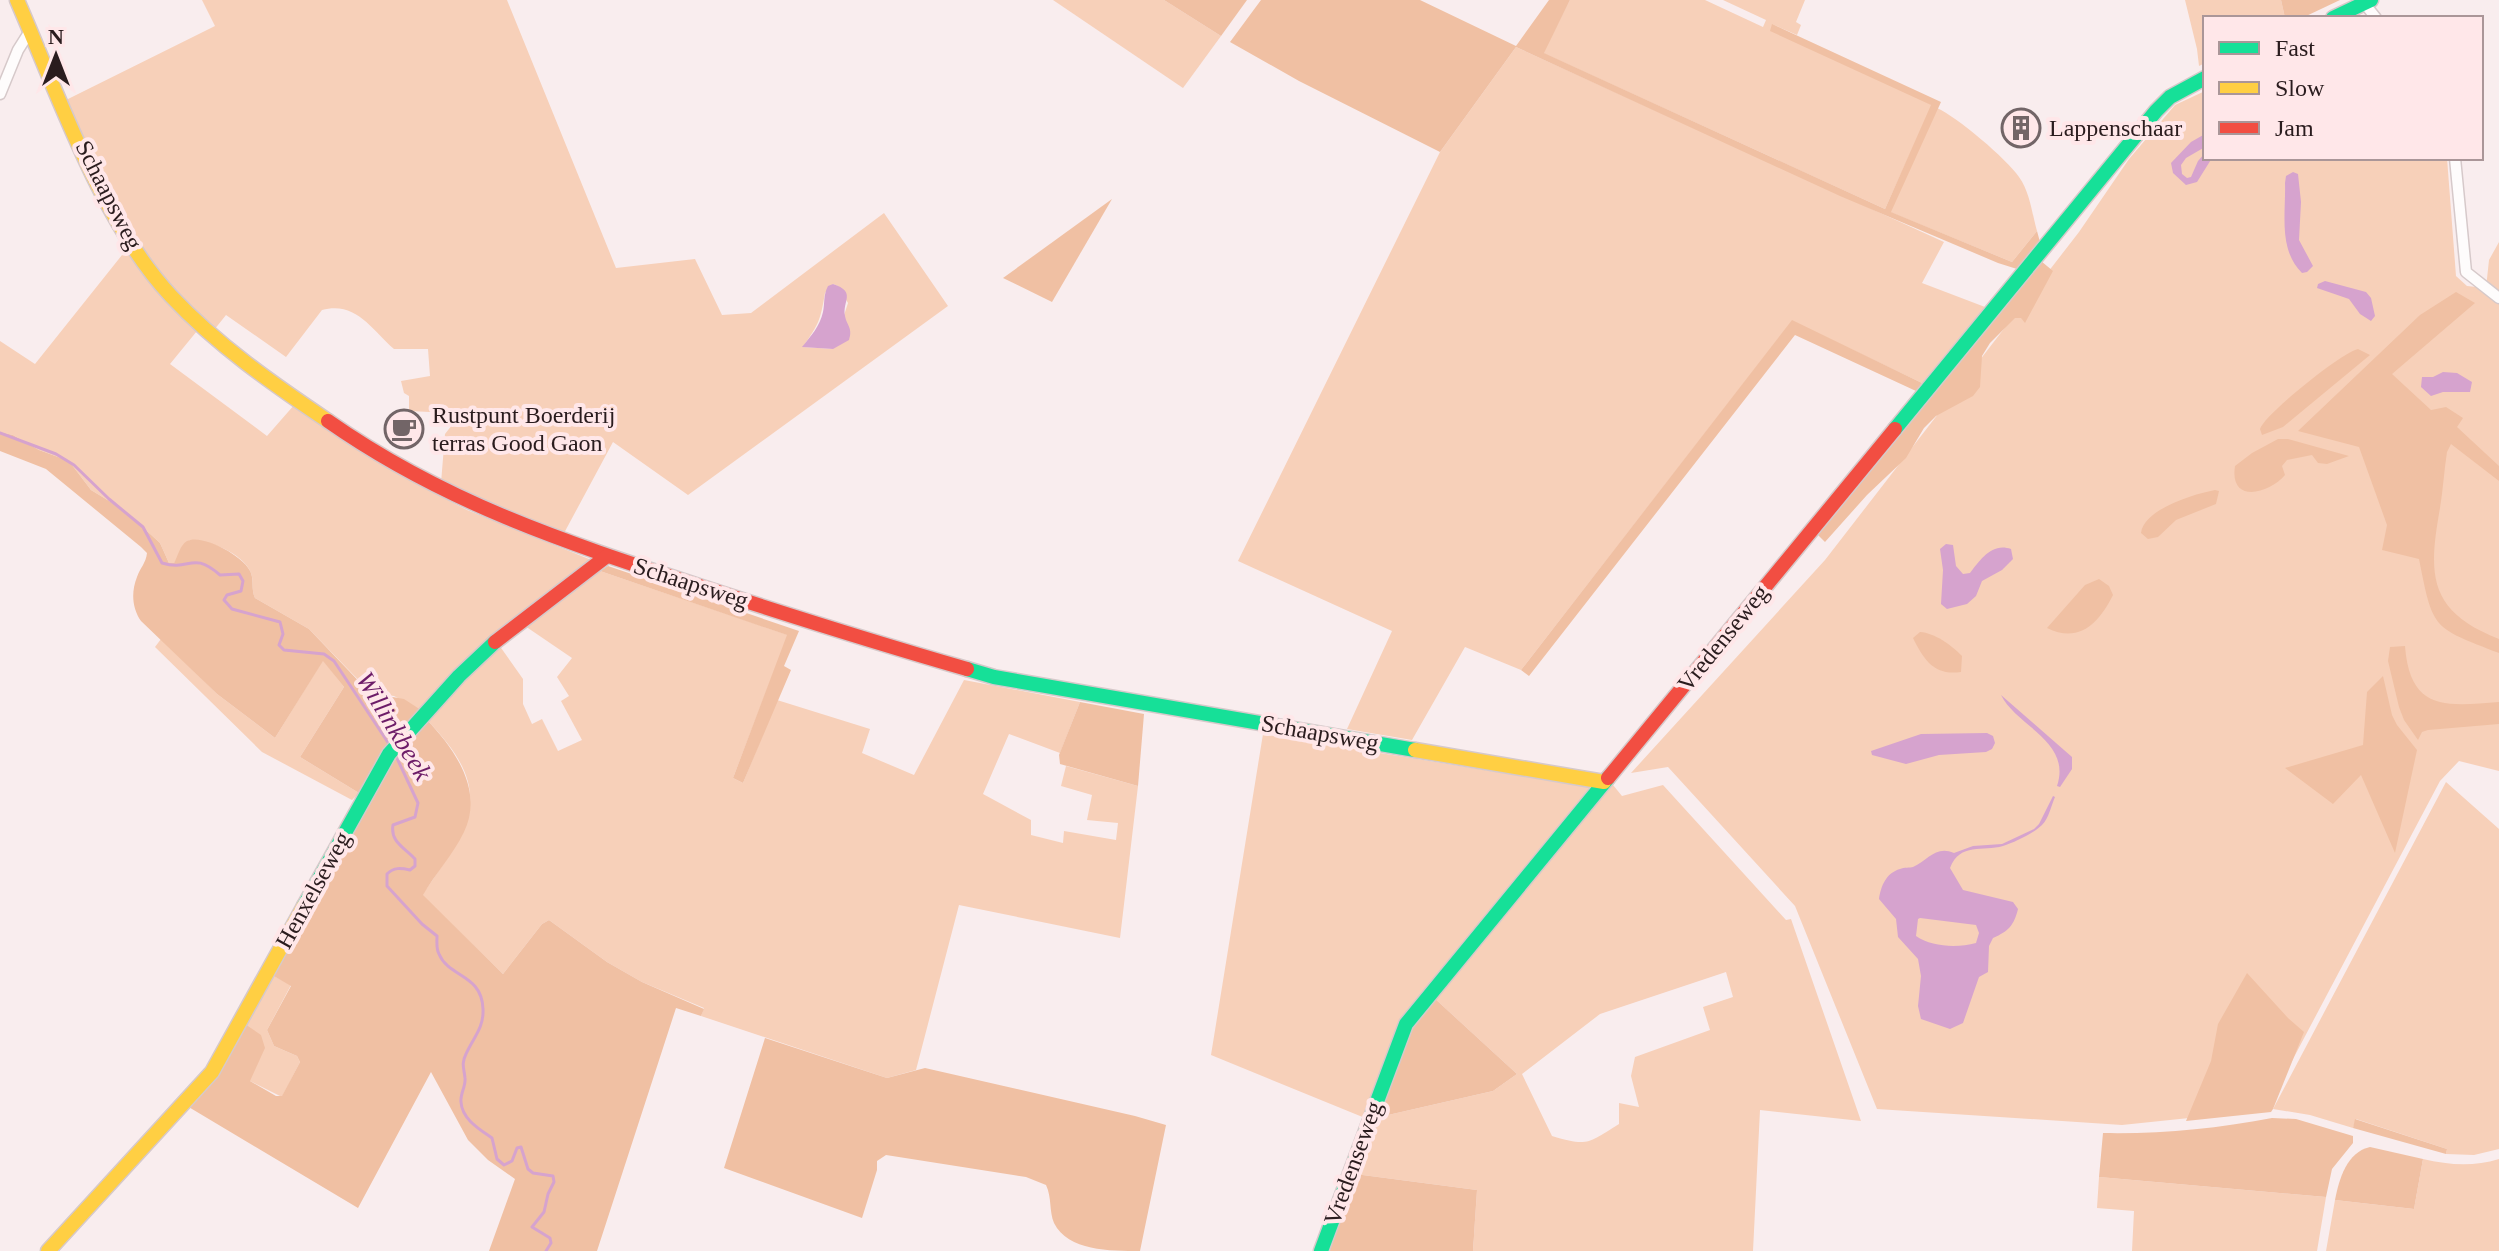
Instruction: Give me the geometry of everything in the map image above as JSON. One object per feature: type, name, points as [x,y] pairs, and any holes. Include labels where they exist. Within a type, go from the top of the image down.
[{"type":"street","name":"Schaapsweg","points":[[17,0],[101,191],[133,246],[171,296],[251,368],[372,452],[451,495],[607,556],[863,639],[994,677],[1604,782]]},
{"type":"street","points":[[2337,16],[2368,2]]},
{"type":"street","points":[[0,94],[18,50],[30,31]]},
{"type":"street","name":"Vredenseweg","points":[[1321,1251],[1396,1043],[1406,1024],[2156,111],[2170,97],[2203,79]]},
{"type":"street","points":[[2455,160],[2466,272],[2499,298]]},
{"type":"street","name":"Henxelseweg","points":[[48,1251],[212,1072],[393,748],[459,676],[507,631],[607,556]]},
{"type":"shaded area","points":[[202,0],[507,0],[616,268],[695,259],[722,315],[751,313],[884,213],[948,306],[688,495],[613,442],[563,535],[521,520],[441,483],[445,434],[452,425],[451,413],[409,411],[409,396],[404,393],[401,381],[430,376],[428,349],[394,349],[354,313],[334,308],[322,310],[286,357],[226,315],[214,330],[188,307],[124,225],[66,100],[215,26]],"holes":[[[833,284],[838,286],[848,303],[833,349],[803,347],[818,322],[825,293]]]},
{"type":"shaded area","points":[[1053,0],[1164,0],[1221,36],[1183,88]]},
{"type":"shaded area","points":[[1164,0],[1247,0],[1221,36]]},
{"type":"shaded area","points":[[1261,0],[1420,0],[1516,46],[1549,0],[1570,0],[1544,53],[1885,209],[1931,105],[1770,31],[1772,24],[1941,102],[1891,212],[2012,262],[2037,231],[2040,242],[2017,269],[1998,263],[1840,196],[1516,47],[1440,152],[1299,81],[1230,42]]},
{"type":"shaded area","points":[[1570,0],[1705,0],[1763,27],[1766,20],[1723,0],[1805,0],[1796,22],[1801,25],[1797,35],[1772,24],[1932,105],[1885,209],[1543,53]]},
{"type":"shaded area","points":[[2185,0],[2281,0],[2285,16],[2203,16],[2203,64],[2199,66]]},
{"type":"shaded area","points":[[2281,0],[2340,0],[2306,16],[2285,16]]},
{"type":"shaded area","points":[[1516,47],[1944,242],[1922,283],[1985,307],[1922,383],[1792,321],[1521,670],[1465,647],[1412,740],[1347,729],[1392,631],[1238,561],[1440,152]]},
{"type":"shaded area","points":[[2203,92],[2203,160],[2447,160],[2456,276],[2467,286],[2486,288],[2489,260],[2499,242],[2499,771],[2459,761],[2440,781],[2266,1110],[2122,1125],[1877,1109],[1795,906],[1668,767],[1631,773],[1825,560],[2079,232],[2129,159],[2175,105]]},
{"type":"shaded area","points":[[1937,108],[1993,150],[2023,183],[2037,231],[2012,262],[1890,212]]},
{"type":"shaded area","points":[[2203,135],[2203,148],[2186,158],[2181,165],[2182,174],[2191,177],[2203,155],[2203,160],[2211,160],[2197,182],[2186,185],[2173,173],[2171,163],[2191,142]]},
{"type":"shaded area","points":[[2293,172],[2298,174],[2301,202],[2299,240],[2313,266],[2302,273],[2289,253],[2285,231],[2285,183],[2286,176]]},
{"type":"shaded area","points":[[1112,199],[1052,302],[1003,278]]},
{"type":"shaded area","points":[[126,250],[159,293],[197,331],[170,364],[267,436],[295,404],[432,492],[467,510],[594,561],[421,710],[394,696],[371,693],[309,629],[255,598],[251,573],[233,554],[216,545],[190,540],[174,563],[169,563],[160,543],[124,510],[91,490],[69,461],[0,432],[0,341],[35,364]]},
{"type":"shaded area","points":[[2041,261],[2053,271],[2025,323],[2021,318],[2015,318],[1990,343],[1982,356],[1980,387],[1973,396],[1936,416],[1924,428],[1906,458],[1825,542],[1818,535]]},
{"type":"shaded area","points":[[2325,281],[2366,292],[2371,298],[2375,316],[2371,321],[2360,314],[2349,299],[2317,288]]},
{"type":"shaded area","points":[[833,284],[847,294],[845,311],[849,340],[833,349],[802,347],[820,322],[826,290]]},
{"type":"shaded area","points":[[2456,292],[2475,303],[2392,374],[2431,410],[2446,407],[2463,418],[2457,427],[2499,466],[2499,481],[2451,444],[2447,452],[2434,553],[2438,588],[2446,603],[2458,616],[2499,639],[2499,653],[2448,631],[2439,623],[2428,600],[2419,559],[2382,550],[2387,525],[2359,447],[2298,431],[2420,315]]},
{"type":"shaded area","points":[[1792,320],[1922,383],[1916,391],[1795,335],[1529,676],[1521,670]]},
{"type":"shaded area","points":[[2358,349],[2370,355],[2283,427],[2262,435],[2260,429],[2265,421],[2289,398],[2336,361]]},
{"type":"shaded area","points":[[2443,372],[2457,373],[2472,382],[2470,392],[2443,392],[2431,396],[2421,387],[2422,377],[2433,377]]},
{"type":"shaded area","points":[[0,432],[69,461],[91,490],[124,510],[160,543],[169,563],[174,563],[185,543],[194,539],[213,543],[233,554],[251,573],[255,598],[309,629],[370,693],[404,699],[421,710],[359,793],[300,757],[344,687],[323,661],[275,738],[217,694],[141,621],[133,594],[147,553],[46,469],[0,451]]},
{"type":"shaded area","points":[[2278,439],[2349,456],[2327,464],[2318,463],[2312,455],[2287,460],[2282,466],[2285,475],[2278,482],[2261,491],[2244,491],[2235,478],[2235,466]]},
{"type":"shaded area","points":[[2219,491],[2216,504],[2176,520],[2158,537],[2148,539],[2141,533],[2144,524],[2160,510],[2183,499]]},
{"type":"shaded area","points":[[1946,544],[1953,545],[1956,566],[1963,574],[1970,573],[1987,554],[1998,548],[2011,549],[2013,559],[2002,570],[1982,581],[1976,596],[1967,604],[1947,609],[1941,604],[1943,570],[1940,549]]},
{"type":"shaded area","points":[[608,566],[799,631],[784,666],[791,670],[743,783],[733,778],[787,635],[600,571]]},
{"type":"shaded area","points":[[600,571],[788,635],[733,778],[743,783],[777,700],[870,729],[862,753],[914,775],[964,680],[1080,702],[1060,753],[1009,734],[983,794],[1031,820],[1031,835],[1063,843],[1064,831],[1116,840],[1118,823],[1087,820],[1092,795],[1061,786],[1066,766],[1138,786],[1120,938],[959,905],[916,1070],[887,1078],[701,1016],[704,1008],[642,982],[607,962],[549,920],[542,924],[503,974],[422,895],[454,848],[470,808],[469,788],[463,768],[449,745],[427,720],[499,645],[523,679],[523,704],[532,724],[542,719],[558,751],[582,740],[561,701],[569,696],[557,677],[572,658],[525,626]]},
{"type":"shaded area","points":[[2099,579],[2109,586],[2113,595],[2094,622],[2069,634],[2047,628],[2085,585]]},
{"type":"shaded area","points":[[1920,632],[1942,640],[1962,656],[1961,672],[1952,673],[1931,665],[1913,638]]},
{"type":"shaded area","points":[[161,639],[217,694],[275,738],[323,660],[344,687],[300,757],[359,793],[352,800],[262,752],[155,647]]},
{"type":"shaded area","points":[[2405,646],[2408,668],[2423,694],[2448,703],[2499,702],[2499,724],[2428,730],[2422,732],[2418,740],[2399,707],[2388,661],[2390,647]]},
{"type":"shaded area","points":[[2383,676],[2392,715],[2417,750],[2395,853],[2361,775],[2333,804],[2285,768],[2363,745],[2367,692]]},
{"type":"shaded area","points":[[2001,695],[2072,757],[2072,769],[2060,787],[2057,786],[2060,770],[2057,757],[2050,746],[2008,706]]},
{"type":"shaded area","points":[[1080,702],[1144,714],[1138,786],[1060,764],[1059,755]]},
{"type":"shaded area","points":[[427,720],[456,757],[464,772],[471,801],[464,832],[423,895],[503,974],[542,924],[549,920],[607,962],[642,982],[704,1009],[701,1016],[676,1008],[597,1251],[489,1251],[515,1179],[488,1160],[468,1140],[431,1072],[358,1208],[187,1106],[245,1024],[261,1035],[265,1048],[250,1081],[276,1096],[282,1096],[300,1062],[297,1056],[274,1046],[267,1030],[291,986],[272,975],[361,810]]},
{"type":"shaded area","points":[[1987,733],[1993,736],[1995,743],[1986,752],[1939,755],[1906,764],[1872,755],[1871,751],[1921,734]]},
{"type":"shaded area","points":[[1263,734],[1590,787],[1409,1009],[1365,1118],[1211,1055]]},
{"type":"shaded area","points":[[2446,782],[2499,829],[2499,1149],[2474,1155],[2446,1154],[2447,1149],[2356,1119],[2353,1128],[2310,1115],[2273,1109]]},
{"type":"shaded area","points":[[1613,785],[1622,796],[1663,785],[1786,920],[1791,919],[1861,1121],[1760,1110],[1753,1251],[1473,1251],[1477,1190],[1355,1174],[1375,1118],[1493,1091],[1517,1074],[1432,996]],"holes":[[[1726,972],[1733,997],[1703,1007],[1710,1030],[1635,1057],[1631,1076],[1639,1107],[1619,1103],[1619,1124],[1588,1141],[1552,1136],[1522,1074],[1600,1014]]]},
{"type":"shaded area","points":[[2055,797],[2046,819],[2034,831],[2003,846],[1966,851],[1954,860],[1950,868],[1963,890],[2013,902],[2018,909],[2010,927],[1993,938],[1989,946],[1988,972],[1979,977],[1963,1023],[1950,1029],[1921,1019],[1918,959],[1898,937],[1896,919],[1879,899],[1885,881],[1895,871],[1913,867],[1937,852],[1954,853],[1973,846],[2002,844],[2039,824]],"holes":[[[1920,918],[1976,925],[1979,933],[1976,943],[1969,945],[1937,944],[1916,936]]]},
{"type":"shaded area","points":[[2247,973],[2304,1032],[2273,1109],[2271,1112],[2186,1121],[2211,1061],[2218,1024]]},
{"type":"shaded area","points":[[272,975],[291,985],[267,1030],[274,1046],[297,1056],[300,1062],[282,1097],[250,1081],[245,1024]]},
{"type":"shaded area","points":[[1432,996],[1517,1074],[1493,1091],[1375,1118],[1407,1030]]},
{"type":"shaded area","points":[[765,1038],[887,1078],[925,1068],[1166,1125],[1140,1251],[1091,1248],[1069,1239],[1054,1223],[1046,1185],[1026,1177],[886,1155],[877,1161],[862,1218],[724,1168]]},
{"type":"shaded area","points":[[2272,1118],[2296,1119],[2353,1136],[2353,1143],[2332,1169],[2326,1197],[2099,1177],[2103,1133],[2188,1130]]},
{"type":"shaded area","points":[[2355,1119],[2447,1149],[2446,1154],[2353,1128]]},
{"type":"shaded area","points":[[2370,1147],[2423,1159],[2414,1209],[2335,1200],[2350,1160]]},
{"type":"shaded area","points":[[2423,1159],[2461,1164],[2499,1159],[2499,1251],[2326,1251],[2335,1200],[2414,1209]]},
{"type":"shaded area","points":[[1355,1174],[1477,1190],[1473,1251],[1328,1251]]},
{"type":"shaded area","points":[[2099,1177],[2326,1197],[2317,1251],[2132,1251],[2134,1211],[2097,1208]]},
{"type":"waterway","name":"Willinkbeek","points":[[0,433],[56,454],[74,465],[143,527],[162,563],[197,563],[220,575],[239,574],[243,581],[241,591],[227,595],[224,600],[232,609],[280,622],[283,634],[279,645],[284,650],[324,654],[334,661],[389,744]]},
{"type":"waterway","name":"Willinkbeek","points":[[395,754],[418,803],[415,817],[393,825],[393,831],[399,844],[415,859],[415,866],[410,870],[398,869],[387,874],[387,886],[437,936],[437,950],[444,962],[471,983],[481,998],[482,1022],[463,1066],[462,1108],[472,1123],[492,1138],[497,1159],[504,1165],[512,1161],[517,1148],[521,1147],[528,1169],[533,1173],[553,1176],[554,1182],[544,1212],[532,1227],[550,1238],[551,1243],[546,1251]]},
{"type":"traffic: fast","points":[[2337,16],[2371,0]]},
{"type":"traffic: fast","points":[[1895,429],[2156,111],[2170,97],[2203,79]]},
{"type":"traffic: fast","points":[[304,906],[389,754],[459,676],[495,642]]},
{"type":"traffic: fast","points":[[967,669],[994,677],[1415,750]]},
{"type":"traffic: fast","points":[[1321,1251],[1406,1024],[1608,778]]},
{"type":"traffic: slow","points":[[17,0],[83,155],[102,194],[146,266],[207,331],[266,378],[328,421]]},
{"type":"traffic: slow","points":[[1415,750],[1604,782]]},
{"type":"traffic: slow","points":[[48,1251],[212,1072],[304,906]]},
{"type":"traffic: jam","points":[[328,421],[416,475],[507,518],[732,597],[967,669]]},
{"type":"traffic: jam","points":[[1608,778],[1895,429]]},
{"type":"traffic: jam","points":[[495,642],[607,556]]},
{"type":"place","name":"Lappenschaar","points":[[2021,128]]},
{"type":"place","name":"Rustpunt Boerderij terras Good Gaon","points":[[404,429]]}]
